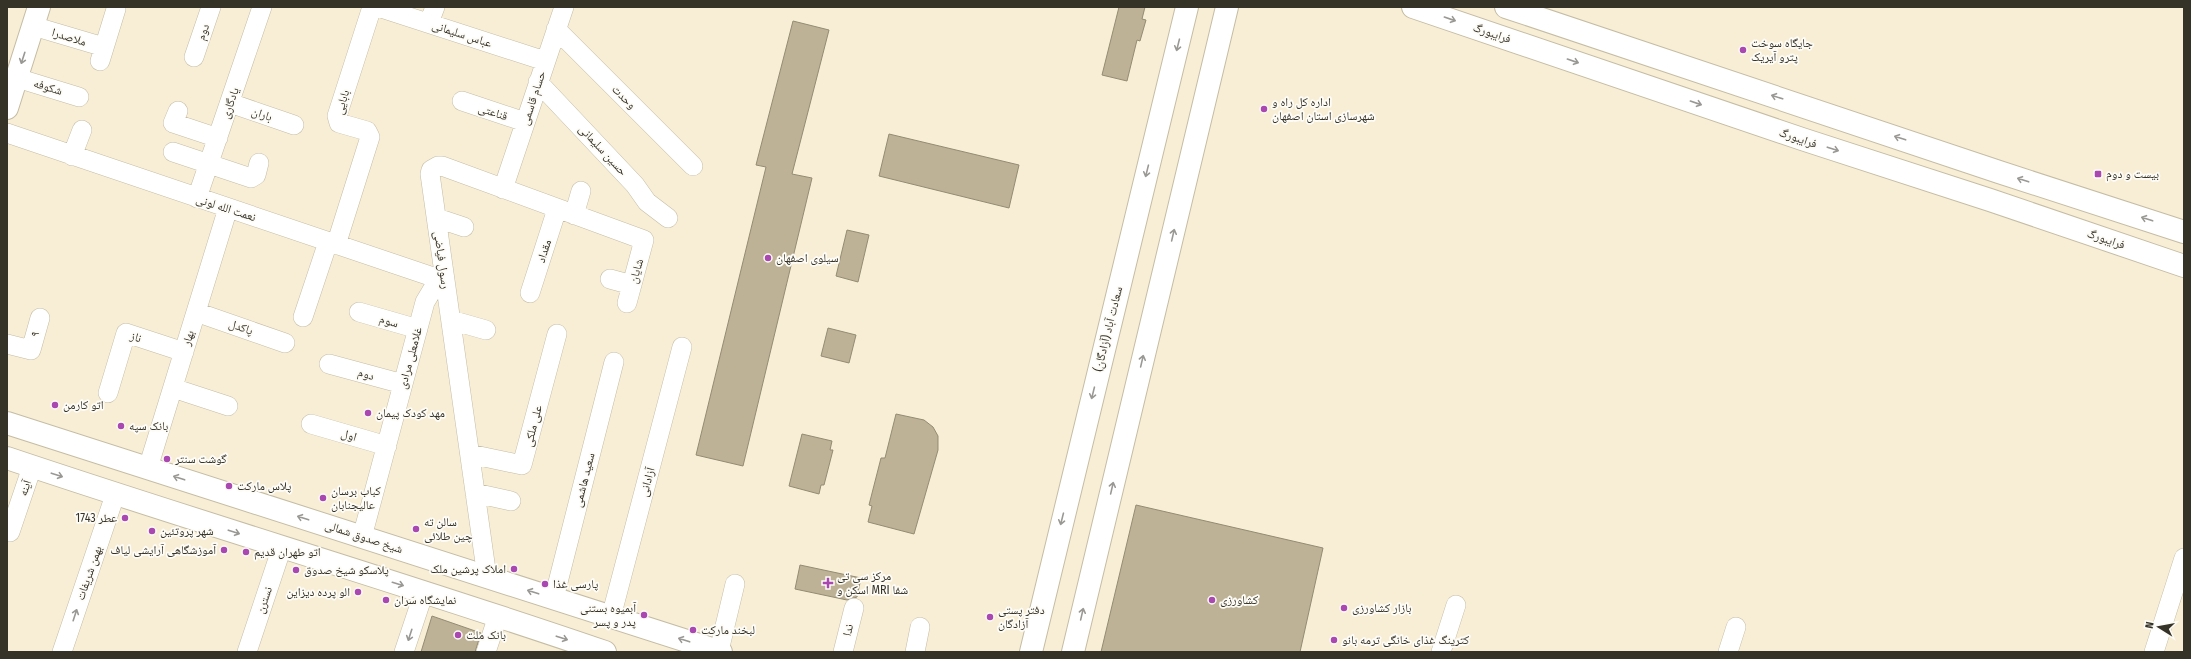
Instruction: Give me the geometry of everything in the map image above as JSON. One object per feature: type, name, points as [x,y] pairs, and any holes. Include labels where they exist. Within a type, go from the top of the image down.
[{"type":"main road","name":"سعادت آباد (آزادگان)","points":[[1030,652],[1187,7]]},
{"type":"main road","points":[[1074,652],[1227,7]]},
{"type":"main road","name":"فرایبورگ","points":[[1413,7],[1802,140],[1990,200],[2184,266]]},
{"type":"main road","points":[[1506,7],[1999,172],[2184,232]]},
{"type":"main road","points":[[11,92],[36,16]]},
{"type":"main road","points":[[1940,184],[1952,182],[1958,172],[1959,166],[1953,156]]},
{"type":"main road","points":[[1990,200],[1986,190],[1987,184],[1989,179],[1999,172]]},
{"type":"main road","name":"شیخ صدوق شمالی","points":[[7,423],[720,652]]},
{"type":"main road","points":[[7,458],[115,495],[498,616],[599,651]]},
{"type":"main road","points":[[1023,652],[1041,605]]},
{"type":"street","name":"دوم","points":[[194,57],[211,7]]},
{"type":"street","name":"یادگاری","points":[[197,198],[262,7]]},
{"type":"street","name":"بابایی","points":[[332,243],[370,137],[367,131],[339,124],[336,116],[372,7]]},
{"type":"street","name":"عباس سلیمانی","points":[[378,7],[432,15],[545,61]]},
{"type":"street","name":"حسام قاسمی","points":[[503,189],[564,7]]},
{"type":"street","name":"ملاصدرا","points":[[36,16],[102,54],[116,9]]},
{"type":"street","name":"وحدت","points":[[556,29],[693,166]]},
{"type":"street","name":"حسین سلیمانی","points":[[538,82],[635,184],[647,202],[668,218]]},
{"type":"street","name":"شکوفه","points":[[11,92],[79,97]]},
{"type":"street","name":"قناعتی","points":[[462,101],[525,122]]},
{"type":"street","name":"باران","points":[[230,103],[294,125]]},
{"type":"street","points":[[178,111],[174,123],[218,138]]},
{"type":"street","points":[[72,156],[82,130]]},
{"type":"street","name":"نعمت الله لونی","points":[[7,134],[445,281]]},
{"type":"street","points":[[173,152],[251,178],[256,175],[259,163]]},
{"type":"street","name":"رسول فیاضی","points":[[486,577],[430,174],[431,170],[434,167],[442,166],[644,240]]},
{"type":"street","name":"مقداد","points":[[530,294],[566,212],[581,191]]},
{"type":"street","name":"بهار","points":[[148,468],[228,208]]},
{"type":"street","points":[[437,218],[464,227]]},
{"type":"street","name":"شایان","points":[[610,279],[630,294],[644,240]]},
{"type":"street","points":[[303,317],[332,243]]},
{"type":"street","name":"غلامعلی مرادی","points":[[362,537],[425,302],[434,287],[445,281]]},
{"type":"street","name":"پاکدل","points":[[196,312],[285,343]]},
{"type":"street","name":"سوم","points":[[359,312],[418,329]]},
{"type":"street","name":"۹","points":[[7,344],[31,350],[40,318]]},
{"type":"street","points":[[451,320],[486,330]]},
{"type":"street","name":"ناز","points":[[108,393],[126,333],[184,352]]},
{"type":"street","name":"علی ملکی","points":[[470,454],[522,465],[557,334]]},
{"type":"street","name":"آزادانی","points":[[611,617],[682,346]]},
{"type":"street","name":"سعید هاشمی","points":[[554,598],[614,362]]},
{"type":"street","name":"دوم","points":[[329,364],[403,384]]},
{"type":"street","points":[[173,388],[228,406]]},
{"type":"street","name":"اول","points":[[311,424],[387,446]]},
{"type":"street","name":"آینه","points":[[10,532],[32,467]]},
{"type":"street","points":[[475,493],[510,501]]},
{"type":"street","name":"بهمن شریفات","points":[[62,652],[115,495]]},
{"type":"street","name":"نسترن","points":[[247,652],[282,547]]},
{"type":"street","points":[[2154,652],[2184,558]]},
{"type":"street","points":[[720,652],[735,584]]},
{"type":"street","points":[[404,652],[424,592]]},
{"type":"street","points":[[1441,652],[1456,605]]},
{"type":"street","name":"ندا","points":[[843,652],[854,608]]},
{"type":"street","points":[[486,652],[498,616]]},
{"type":"street","points":[[915,652],[920,627]]},
{"type":"street","points":[[1728,652],[1736,627]]},
{"type":"building","points":[[1119,7],[1145,7],[1142,19],[1146,20],[1140,41],[1137,40],[1127,81],[1102,75]]},
{"type":"building","points":[[793,21],[829,30],[792,174],[812,178],[743,466],[696,455],[766,167],[756,165]]},
{"type":"building","points":[[889,134],[1019,165],[1009,208],[879,176]]},
{"type":"building","points":[[847,230],[869,235],[858,282],[836,276]]},
{"type":"building","points":[[828,328],[856,335],[849,363],[821,356]]},
{"type":"building","points":[[896,414],[924,420],[933,427],[938,436],[938,450],[914,534],[868,522],[872,506],[869,505],[881,458],[885,458]]},
{"type":"building","points":[[802,434],[832,441],[830,450],[833,450],[824,485],[821,485],[819,494],[789,486]]},
{"type":"building","name":"کشاورزی","points":[[1136,505],[1323,548],[1300,652],[1101,652]]},
{"type":"building","name":"مرکز سی تی اسکن و MRI شفا","points":[[800,565],[861,578],[857,597],[847,600],[795,589]]},
{"type":"building","points":[[432,616],[481,633],[475,652],[421,652]]},
{"type":"place","name":"جایگاه سوخت پترو آیریک","points":[[1743,50]]},
{"type":"place","name":"اداره کل راه و شهرسازی استان اصفهان","points":[[1264,109]]},
{"type":"place","name":"بیست و دوم","points":[[2098,174]]},
{"type":"place","name":"سیلوی اصفهان","points":[[768,258]]},
{"type":"place","name":"اتو کارمن","points":[[55,405]]},
{"type":"place","name":"مهد کودک پیمان","points":[[368,413]]},
{"type":"place","name":"بانک سپه","points":[[121,426]]},
{"type":"place","name":"گوشت سنتر","points":[[167,459]]},
{"type":"place","name":"پلاس مارکت","points":[[229,486]]},
{"type":"place","name":"کباب برسان عالیجنابان","points":[[323,498]]},
{"type":"place","name":"عطر 1743","points":[[125,518]]},
{"type":"place","name":"سالن ته چین طلائی","points":[[416,529]]},
{"type":"place","name":"شهر پروتئین","points":[[152,531]]},
{"type":"place","name":"آموزشگاهی آرایشی لیاف","points":[[224,550]]},
{"type":"place","name":"اتو طهران قدیم","points":[[246,552]]},
{"type":"place","name":"املاک پرشین ملک","points":[[514,569]]},
{"type":"place","name":"پلاسکو شیخ صدوق","points":[[296,570]]},
{"type":"place","name":"مرکز سی تی اسکن و MRI شفا","points":[[828,583]]},
{"type":"place","name":"پارسی غذا","points":[[545,584]]},
{"type":"place","name":"الو پرده دیزاین","points":[[358,592]]},
{"type":"place","name":"نمایشگاه سَران","points":[[386,600]]},
{"type":"place","name":"کشاورزی","points":[[1212,600]]},
{"type":"place","name":"بازار کشاورزی","points":[[1344,608]]},
{"type":"place","name":"آبمیوه بستنی پدر و پسر","points":[[644,615]]},
{"type":"place","name":"دفتر پستی آزادگان","points":[[990,617]]},
{"type":"place","name":"لبخند مارکت","points":[[693,630]]},
{"type":"place","name":"بانک ملت","points":[[458,635]]},
{"type":"place","name":"کترینگ غذای خانگی ترمه بانو","points":[[1334,640]]}]
